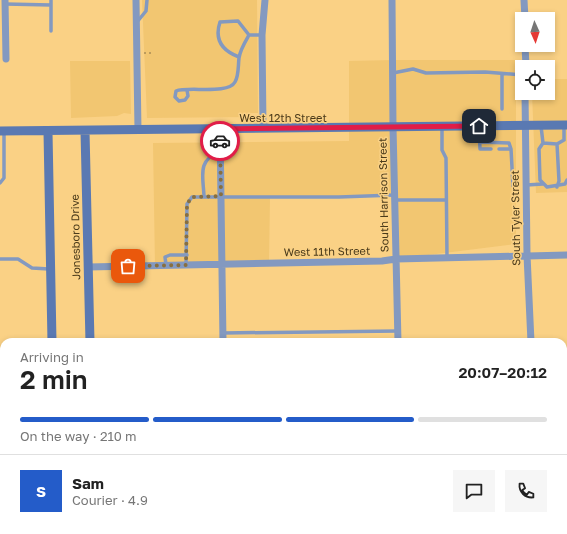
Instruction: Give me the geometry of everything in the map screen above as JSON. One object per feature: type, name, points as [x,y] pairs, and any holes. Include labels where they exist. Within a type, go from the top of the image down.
[{"type":"main road","name":"West 12th Street","points":[[2,131],[48,132],[566,125]]},
{"type":"main road","name":"Jonesboro Drive","points":[[85,131],[90,338]]},
{"type":"main road","points":[[48,132],[52,338]]},
{"type":"street","points":[[136,0],[138,130]]},
{"type":"street","points":[[263,128],[262,35],[265,0]]},
{"type":"street","name":"South Harrison Street","points":[[392,0],[393,127],[398,338]]},
{"type":"street","points":[[524,0],[525,12]]},
{"type":"street","points":[[3,3],[3,59]]},
{"type":"street","name":"South Tyler Street","points":[[526,100],[527,256],[530,338]]},
{"type":"street","points":[[220,129],[223,338]]},
{"type":"street","name":"West 11th Street","points":[[88,267],[382,261],[447,257],[567,255]]},
{"type":"lane","points":[[51,0],[51,31]]},
{"type":"lane","points":[[136,22],[143,16],[146,10],[147,0]]},
{"type":"lane","points":[[3,3],[51,5]]},
{"type":"lane","points":[[239,57],[230,53],[221,46],[218,33],[220,22],[238,21],[249,35]]},
{"type":"lane","points":[[249,35],[262,35]]},
{"type":"lane","points":[[187,90],[228,88],[233,85],[236,82],[239,68],[239,57],[249,35]]},
{"type":"lane","points":[[393,73],[413,68],[426,73],[485,72],[515,75]]},
{"type":"lane","points":[[502,74],[502,109]]},
{"type":"lane","points":[[542,125],[543,143],[539,149],[540,180],[547,187],[557,187],[565,184],[567,180]]},
{"type":"lane","points":[[543,143],[557,144],[565,139],[566,125]]},
{"type":"lane","points":[[442,126],[442,150],[446,158],[447,257]]},
{"type":"lane","points":[[479,126],[480,149],[491,149]]},
{"type":"lane","points":[[0,183],[4,178],[2,131]]},
{"type":"lane","points":[[480,142],[509,143],[511,149],[513,186]]},
{"type":"lane","points":[[557,144],[559,181],[557,187]]},
{"type":"lane","points":[[499,149],[511,149]]},
{"type":"lane","points":[[204,196],[203,166],[206,160],[221,150]]},
{"type":"lane","points":[[526,185],[543,184]]},
{"type":"lane","points":[[186,265],[187,204],[192,197],[339,197],[446,200]]},
{"type":"lane","points":[[166,265],[165,257],[170,255],[187,255]]},
{"type":"lane","points":[[0,259],[18,259],[32,268],[50,269]]},
{"type":"lane","points":[[223,333],[398,331]]},
{"type":"path","points":[[146,53],[153,53]]},
{"type":"shaded area","points":[[142,0],[257,0],[258,113],[251,113],[251,117],[147,118]]},
{"type":"shaded area","points":[[515,60],[516,244],[396,259],[394,195],[270,198],[269,263],[155,266],[153,143],[349,141],[349,61]]},
{"type":"shaded area","points":[[70,61],[130,61],[131,114],[124,113],[117,116],[71,118]]},
{"type":"shaded area","points":[[555,79],[567,79],[567,192],[536,193],[532,100],[555,100]]},
{"type":"way so far","points":[[128,266],[186,265],[187,204],[192,197],[221,196],[220,141]]},
{"type":"route","points":[[220,141],[220,129],[479,126]]}]
